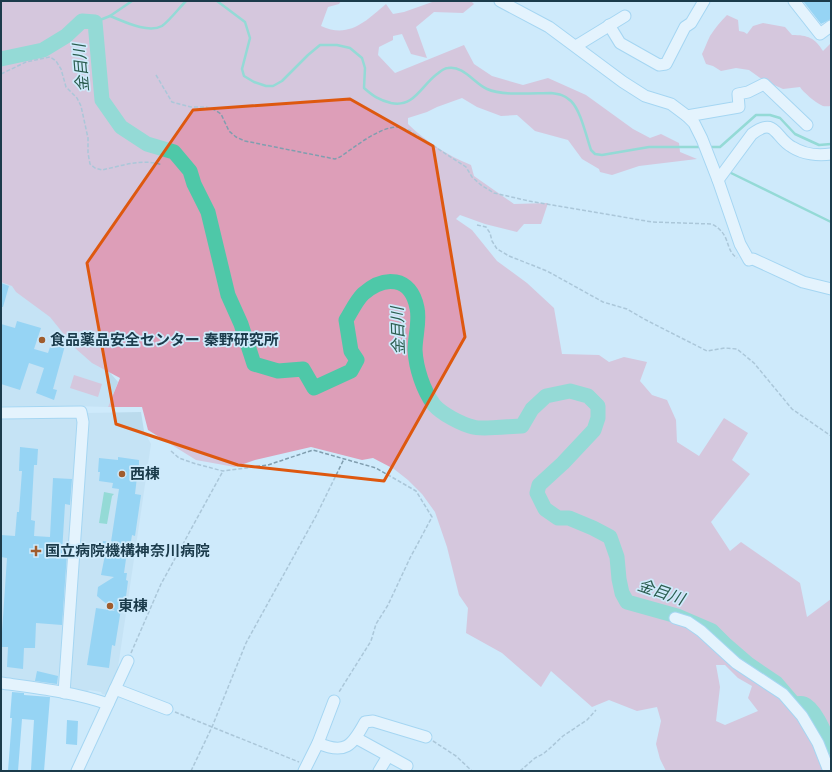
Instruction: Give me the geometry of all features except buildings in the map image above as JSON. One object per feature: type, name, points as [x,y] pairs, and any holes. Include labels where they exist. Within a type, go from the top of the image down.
[{"type":"street","points":[[500,1],[549,27],[645,96],[670,104],[687,116],[694,123],[702,140],[718,180],[740,244],[749,260],[753,259],[803,282],[831,289]]},
{"type":"street","points":[[609,25],[620,43],[659,66],[666,64],[685,27],[691,23],[704,1]]},
{"type":"street","points":[[794,1],[820,34],[831,26]]},
{"type":"street","points":[[576,46],[625,16]]},
{"type":"street","points":[[687,116],[739,107],[738,94],[748,92],[764,84],[807,125]]},
{"type":"street","points":[[718,180],[752,134],[760,128],[767,127],[776,130],[784,141],[793,148],[814,155],[831,154]]},
{"type":"street","points":[[1,413],[81,412],[83,422],[64,693]]},
{"type":"street","points":[[675,618],[688,622],[701,631],[736,664],[783,694],[802,716],[818,743],[829,771]]},
{"type":"street","points":[[77,771],[128,661]]},
{"type":"street","points":[[1,683],[92,698],[108,704]]},
{"type":"street","points":[[115,689],[167,709]]},
{"type":"street","points":[[306,768],[318,743],[334,701]]},
{"type":"street","points":[[318,743],[330,748],[342,748],[353,742],[365,722],[373,721],[426,737]]},
{"type":"street","points":[[356,738],[407,766]]},
{"type":"street","points":[[379,771],[388,756]]},
{"type":"path","points":[[1,74],[26,62],[50,57],[56,61],[61,69],[66,87],[77,98],[81,106],[88,138],[90,164],[95,168],[102,170],[154,162],[162,165]]},
{"type":"path","points":[[156,75],[172,102],[191,107],[206,107],[216,110],[221,114],[229,131],[236,137],[245,141],[335,159],[340,158],[372,136],[386,130],[399,127],[409,130],[463,165],[481,185],[494,193],[529,201],[652,222],[712,224],[720,228],[725,234],[731,251],[735,257],[749,260]]},
{"type":"path","points":[[477,225],[486,227],[497,249],[509,256],[547,271],[603,302],[626,309],[707,351],[726,348],[737,349],[754,363],[792,409],[831,436]]},
{"type":"path","points":[[171,451],[179,458],[223,471],[268,465],[313,450],[376,468],[416,491],[432,517],[410,558],[388,605],[376,624],[370,641],[334,701]]},
{"type":"path","points":[[191,771],[212,727],[246,643],[316,516],[344,459]]},
{"type":"path","points":[[128,661],[161,584],[223,471]]},
{"type":"path","points":[[167,709],[306,768]]},
{"type":"path","points":[[520,771],[535,758],[543,754],[563,736],[587,720],[596,710]]},
{"type":"path","points":[[426,737],[456,756],[472,771]]},
{"type":"highlighted area","points":[[350,99],[433,146],[465,337],[384,481],[238,465],[116,424],[87,263],[193,110]]},
{"type":"shaded area","points":[[1,1],[341,1],[339,4],[328,7],[321,26],[340,30],[349,29],[364,22],[386,4],[393,14],[404,12],[435,1],[471,1],[474,4],[463,13],[434,12],[416,27],[427,58],[411,54],[402,34],[393,36],[393,40],[379,47],[378,55],[395,73],[464,45],[474,64],[492,76],[523,85],[548,78],[586,95],[633,129],[650,138],[661,134],[679,143],[680,152],[697,159],[639,166],[612,175],[600,172],[599,169],[582,159],[568,140],[535,131],[517,115],[501,116],[477,107],[462,98],[408,118],[408,124],[429,142],[445,153],[471,165],[474,176],[514,204],[548,203],[541,224],[524,224],[517,232],[485,224],[460,215],[456,219],[472,230],[497,261],[527,283],[554,308],[562,354],[599,355],[609,362],[624,357],[647,362],[640,381],[652,395],[667,400],[676,420],[677,442],[699,456],[724,418],[748,433],[732,460],[750,474],[711,522],[730,551],[741,542],[800,583],[807,617],[831,599],[831,771],[666,771],[660,759],[656,744],[661,721],[657,707],[637,711],[609,700],[592,707],[551,671],[541,687],[502,653],[466,633],[468,608],[459,595],[447,547],[435,512],[422,494],[394,469],[373,458],[362,460],[311,447],[255,460],[235,467],[196,460],[148,430],[142,407],[108,407],[120,378],[92,363],[75,348],[50,317],[16,292],[12,286],[1,282]],"holes":[[[716,665],[725,665],[738,678],[752,686],[748,698],[758,711],[725,725],[716,721],[720,687]]]},
{"type":"shaded area","points":[[727,15],[738,20],[739,31],[747,34],[753,26],[763,23],[785,27],[792,35],[810,38],[817,43],[823,51],[831,43],[831,106],[823,106],[819,104],[800,87],[783,89],[763,80],[749,70],[736,68],[721,71],[706,64],[702,54],[710,36]]},
{"type":"shaded area","name":"食品薬品安全センター 秦野研究所","points":[[1,273],[46,298],[118,382],[108,407],[1,406]]},
{"type":"shaded area","points":[[74,375],[102,384],[98,397],[70,388]]},
{"type":"shaded area","points":[[141,412],[144,431],[151,444],[117,674],[107,695],[102,694],[101,692],[89,690],[87,692],[67,690],[87,413]]},
{"type":"shaded area","name":"国立病院機構神奈川病院","points":[[1,417],[77,417],[80,421],[60,689],[1,680]]},
{"type":"shaded area","points":[[104,492],[114,494],[112,496],[107,524],[99,523]]},
{"type":"waterway","points":[[110,16],[132,1]]},
{"type":"waterway","points":[[95,22],[110,16],[143,28],[156,28],[162,26],[186,1]]},
{"type":"waterway","points":[[217,1],[245,22],[250,38],[242,69],[244,76],[254,82],[266,86],[273,86],[282,81],[320,45],[337,45],[350,48],[362,58],[365,68],[364,88],[376,97],[387,102],[399,104],[406,102],[417,95],[431,79],[441,71],[447,68],[453,68],[459,69],[482,87],[493,91],[518,94],[551,93],[566,97],[575,105],[591,150],[595,154],[602,155],[649,147],[703,147]]},
{"type":"waterway","name":"金目川","points":[[1,59],[43,50],[66,36],[82,21],[95,22],[102,100],[121,127],[147,144],[174,152],[190,171],[194,184],[208,212],[228,295],[241,324],[254,364],[278,371],[303,369],[314,388],[351,371],[357,360],[351,351],[346,320],[363,294],[379,284],[396,282],[403,284],[409,290],[414,297],[417,308],[418,324],[415,350],[423,386],[434,405],[452,418],[463,424],[477,428],[522,426],[532,409],[546,396],[570,391],[588,396],[598,406],[598,418],[594,430],[563,463],[539,485],[537,493],[545,509],[558,518],[569,518],[610,537],[617,557],[622,593],[627,602],[677,616],[712,631],[748,664],[776,683],[794,704],[803,704],[808,707],[816,716],[831,747]]},
{"type":"waterway","points":[[708,147],[720,147],[756,115],[770,115],[780,118],[795,134],[819,145],[831,144]]},
{"type":"waterway","points":[[729,172],[831,222]]},
{"type":"place","name":"食品薬品安全センター 秦野研究所","points":[[42,340]]},
{"type":"place","name":"西棟","points":[[122,474]]},
{"type":"place","name":"国立病院機構神奈川病院","points":[[36,551]]},
{"type":"place","name":"東棟","points":[[110,606]]}]
